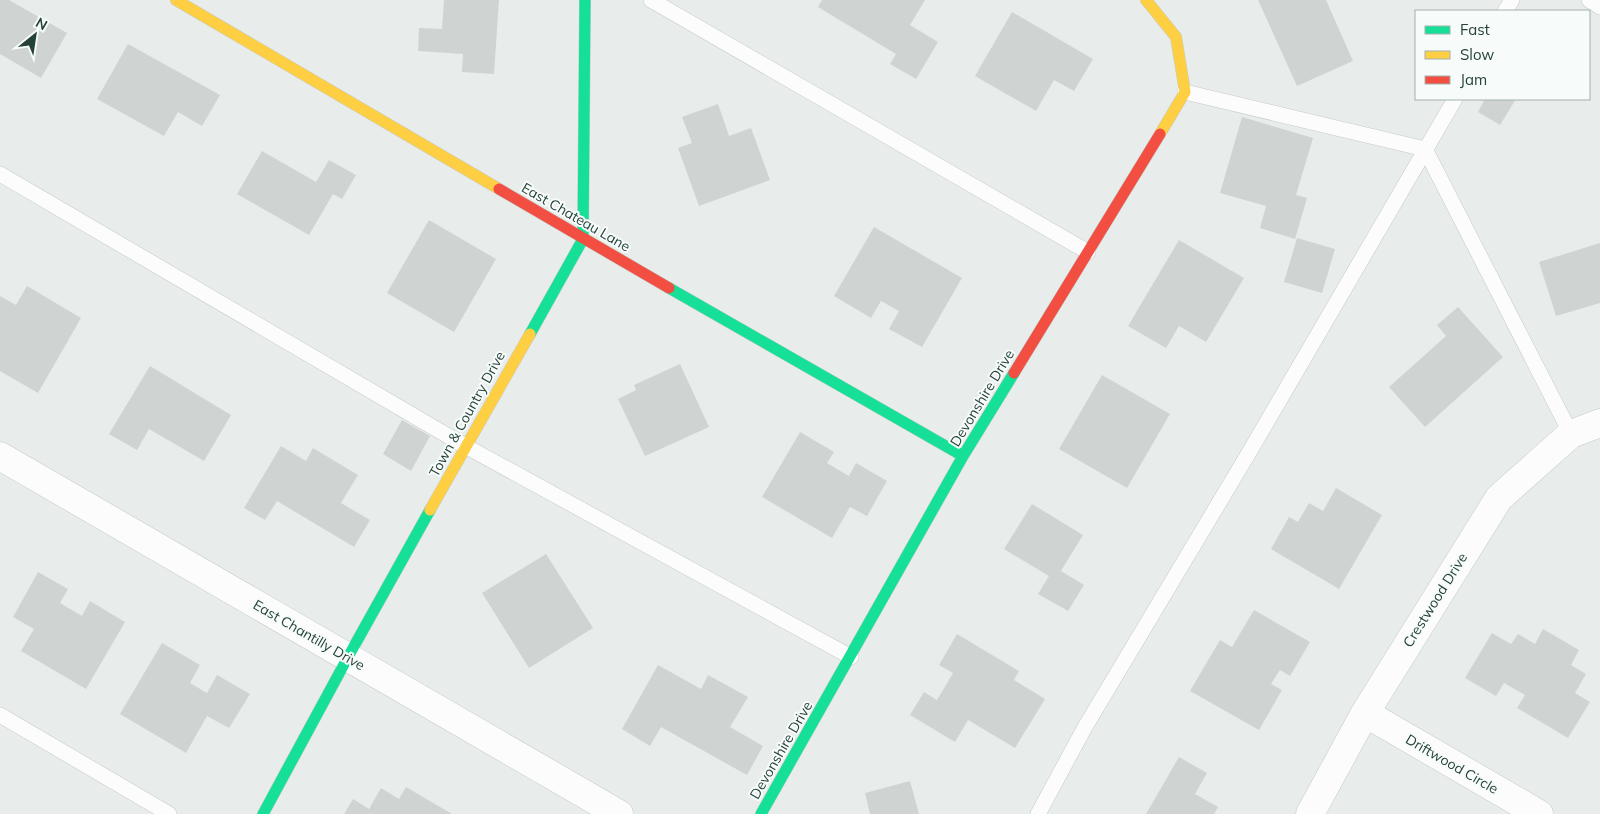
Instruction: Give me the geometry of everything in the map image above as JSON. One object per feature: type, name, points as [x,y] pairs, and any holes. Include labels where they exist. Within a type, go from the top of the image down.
[{"type":"street","name":"East Chateau Lane","points":[[176,0],[583,239],[963,456]]},
{"type":"street","name":"Town & Country Drive","points":[[263,814],[348,657],[583,239],[585,0]]},
{"type":"street","points":[[1146,0],[1176,37],[1185,92]]},
{"type":"street","name":"Devonshire Drive","points":[[762,814],[963,456],[1185,92]]},
{"type":"street","name":"Crestwood Drive","points":[[1310,814],[1365,713],[1499,498],[1571,434],[1600,423]]},
{"type":"street","name":"East Chantilly Drive","points":[[0,456],[619,814]]},
{"type":"street","name":"Driftwood Circle","points":[[1365,713],[1539,814]]},
{"type":"lane","points":[[651,0],[1088,252]]},
{"type":"lane","points":[[1589,0],[1600,7]]},
{"type":"lane","points":[[1185,92],[1425,150],[1571,434]]},
{"type":"lane","points":[[1038,814],[1085,727],[1247,456],[1453,100]]},
{"type":"lane","points":[[0,174],[466,447],[851,657]]},
{"type":"lane","points":[[0,715],[169,814]]},
{"type":"building","points":[[0,0],[9,0],[67,33],[41,78],[0,54]]},
{"type":"building","points":[[444,0],[499,0],[494,74],[462,72],[463,54],[418,51],[419,28],[442,29]]},
{"type":"building","points":[[822,0],[925,0],[910,25],[938,42],[916,79],[890,64],[896,54],[818,7]]},
{"type":"building","points":[[1258,0],[1326,0],[1353,61],[1297,86]]},
{"type":"building","points":[[1012,12],[1093,59],[1074,91],[1054,80],[1036,111],[975,76]]},
{"type":"building","points":[[128,44],[220,95],[202,126],[178,112],[164,136],[97,99]]},
{"type":"building","points":[[1484,100],[1515,100],[1500,125],[1478,112]]},
{"type":"building","points":[[718,104],[729,136],[751,128],[770,180],[699,206],[678,148],[692,143],[682,117]]},
{"type":"building","points":[[1242,117],[1313,138],[1296,195],[1307,198],[1295,239],[1260,228],[1266,206],[1220,193]]},
{"type":"building","points":[[262,151],[316,182],[329,160],[356,175],[342,199],[333,194],[309,235],[237,194]]},
{"type":"building","points":[[429,220],[496,259],[454,332],[387,293]]},
{"type":"building","points":[[874,227],[962,278],[922,347],[889,329],[899,311],[881,301],[871,318],[834,296]]},
{"type":"building","points":[[1297,238],[1335,249],[1322,293],[1284,282]]},
{"type":"building","points":[[1179,240],[1244,278],[1206,342],[1179,326],[1166,348],[1128,326]]},
{"type":"building","points":[[1600,243],[1600,303],[1556,316],[1539,262]]},
{"type":"building","points":[[27,286],[81,318],[38,393],[0,371],[0,296],[16,305]]},
{"type":"building","points":[[1458,307],[1503,357],[1425,427],[1389,387],[1446,336],[1437,325]]},
{"type":"building","points":[[680,364],[709,427],[645,456],[618,399],[636,390],[634,385]]},
{"type":"building","points":[[150,366],[231,415],[204,461],[149,429],[137,450],[109,434]]},
{"type":"building","points":[[1102,375],[1170,414],[1127,488],[1059,449]]},
{"type":"building","points":[[402,420],[430,436],[411,471],[383,454]]},
{"type":"building","points":[[800,432],[834,452],[827,463],[849,476],[856,463],[887,481],[867,516],[850,507],[832,538],[762,497]]},
{"type":"building","points":[[281,446],[306,461],[313,448],[358,475],[341,503],[370,520],[354,547],[277,501],[265,520],[244,508]]},
{"type":"building","points":[[1336,488],[1382,515],[1339,589],[1271,549],[1289,517],[1298,522],[1309,503],[1323,511]]},
{"type":"building","points":[[1032,504],[1083,535],[1061,571],[1084,585],[1068,611],[1038,594],[1049,576],[1004,549]]},
{"type":"building","points":[[546,554],[593,628],[529,668],[482,593]]},
{"type":"building","points":[[38,572],[68,589],[60,603],[82,616],[90,601],[125,622],[86,689],[21,651],[34,629],[13,617]]},
{"type":"building","points":[[1254,610],[1310,642],[1290,676],[1280,670],[1271,684],[1282,690],[1259,730],[1190,691],[1220,640],[1232,647]]},
{"type":"building","points":[[1543,629],[1579,650],[1571,665],[1586,674],[1575,693],[1590,702],[1568,738],[1517,708],[1525,695],[1504,683],[1496,696],[1465,678],[1492,633],[1511,644],[1518,634],[1535,644]]},
{"type":"building","points":[[957,634],[1019,671],[1014,680],[1045,699],[1015,748],[968,720],[955,742],[910,715],[924,692],[937,700],[953,673],[939,665]]},
{"type":"building","points":[[162,643],[200,665],[190,683],[207,693],[217,675],[250,694],[229,728],[207,716],[186,753],[120,714]]},
{"type":"building","points":[[658,665],[701,689],[708,675],[748,697],[730,727],[763,746],[747,775],[661,727],[650,746],[622,729]]},
{"type":"building","points":[[1179,757],[1207,773],[1195,794],[1218,807],[1214,814],[1146,814]]},
{"type":"building","points":[[910,781],[919,814],[870,814],[865,793]]},
{"type":"building","points":[[406,787],[452,814],[344,814],[353,799],[369,809],[381,788],[399,799]]},
{"type":"traffic: fast","points":[[530,334],[583,239],[585,0]]},
{"type":"traffic: fast","points":[[669,288],[963,456]]},
{"type":"traffic: fast","points":[[761,814],[963,456],[1014,373]]},
{"type":"traffic: fast","points":[[263,814],[430,510]]},
{"type":"traffic: slow","points":[[176,0],[499,189]]},
{"type":"traffic: slow","points":[[1146,0],[1176,37],[1185,92],[1160,134]]},
{"type":"traffic: slow","points":[[430,510],[530,334]]},
{"type":"traffic: jam","points":[[1014,373],[1160,134]]},
{"type":"traffic: jam","points":[[499,189],[669,288]]}]
